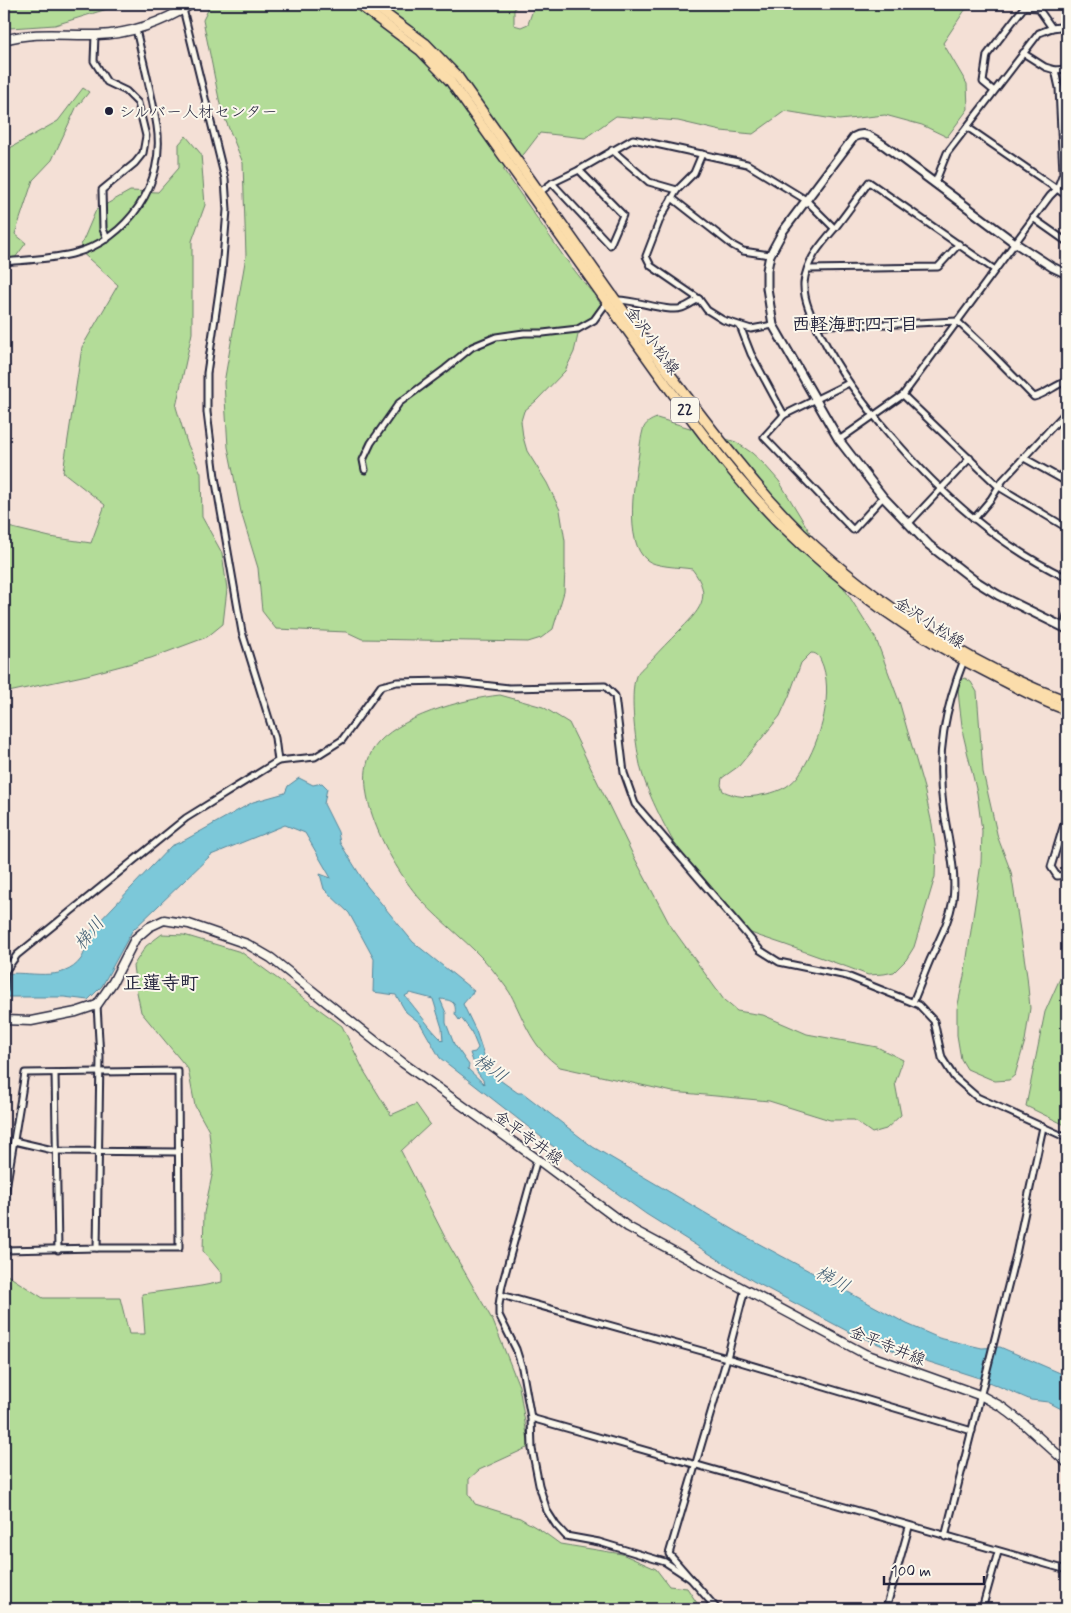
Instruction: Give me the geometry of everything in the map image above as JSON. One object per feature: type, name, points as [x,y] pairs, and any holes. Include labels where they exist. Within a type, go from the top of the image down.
[{"type":"main road","points":[[4,40],[59,33],[118,34],[159,21],[184,6],[192,4]]},
{"type":"main road","name":"金沢小松線","points":[[358,4],[407,39],[436,65],[612,301],[714,433],[758,486],[800,532],[845,572],[965,658],[1045,702],[1067,710]]},
{"type":"main road","name":"金沢小松線","points":[[372,4],[425,43],[458,76],[540,192],[612,301]]},
{"type":"main road","name":"金沢小松線","points":[[965,658],[1067,701]]},
{"type":"main road","name":"金平寺井線","points":[[97,1005],[113,982],[135,939],[149,927],[164,920],[189,924],[247,944],[271,958],[403,1063],[628,1227],[864,1354],[982,1396],[1002,1407],[1024,1424],[1067,1463]]},
{"type":"main road","points":[[4,1020],[30,1020],[76,1012],[97,1005]]},
{"type":"street","points":[[994,91],[983,82],[987,55],[1024,7],[1038,8],[1044,4]]},
{"type":"street","points":[[184,6],[225,179],[226,202],[222,271],[207,374],[207,412],[215,477],[242,632],[274,738],[278,761]]},
{"type":"street","points":[[1038,8],[1052,28]]},
{"type":"street","points":[[935,183],[947,152],[1039,33],[1052,28],[1067,26]]},
{"type":"street","points":[[4,262],[50,258],[74,253],[107,239],[128,222],[146,195],[158,161],[157,127],[136,29]]},
{"type":"street","points":[[96,35],[94,61],[108,82],[126,91],[138,103],[146,136],[143,153],[135,163],[102,190],[102,229],[107,239]]},
{"type":"street","points":[[1023,53],[1045,67],[1055,70],[1067,69]]},
{"type":"street","points":[[839,440],[903,395],[1033,218],[1057,190],[1063,173],[1059,88],[1055,70]]},
{"type":"street","points":[[968,127],[1067,196]]},
{"type":"street","points":[[1067,274],[1052,267],[1015,243],[865,133],[854,137],[783,231],[770,255],[767,270],[767,288],[773,324],[839,440],[883,497],[929,545],[974,580],[998,595],[1066,628],[1067,615]]},
{"type":"street","points":[[540,192],[633,139],[747,164],[806,200],[834,228]]},
{"type":"street","points":[[612,150],[649,182],[677,190]]},
{"type":"street","points":[[702,154],[694,173],[677,190],[661,217],[646,256],[651,266],[699,299],[707,310],[723,320],[751,328],[773,324]]},
{"type":"street","points":[[552,184],[610,245],[623,215],[579,170]]},
{"type":"street","points":[[995,270],[869,182],[814,253],[804,286],[807,303],[828,351],[849,383],[874,416],[940,490],[1006,543],[1067,578]]},
{"type":"street","points":[[672,198],[732,245],[743,251],[770,255]]},
{"type":"street","points":[[1033,218],[1067,242]]},
{"type":"street","points":[[808,269],[938,267],[959,244]]},
{"type":"street","points":[[365,470],[363,460],[371,443],[399,403],[445,369],[472,346],[496,336],[524,332],[543,333],[578,329],[594,320],[612,301],[625,299],[671,310],[681,308],[699,299]]},
{"type":"street","points":[[816,325],[957,321],[1034,397],[1067,381]]},
{"type":"street","points":[[740,326],[751,354],[784,415]]},
{"type":"street","points":[[849,383],[784,415],[764,437],[853,530],[883,497]]},
{"type":"street","points":[[903,395],[999,487],[1067,528]]},
{"type":"street","points":[[974,519],[991,499],[1003,480],[1067,411]]},
{"type":"street","points":[[909,523],[970,458]]},
{"type":"street","points":[[1024,458],[1067,482]]},
{"type":"street","points":[[1059,477],[1067,470]]},
{"type":"street","points":[[913,1002],[930,960],[946,928],[953,900],[952,859],[943,806],[940,760],[946,716],[965,658]]},
{"type":"street","points":[[4,990],[4,969],[17,954],[186,818],[278,761],[315,757],[342,740],[381,686],[397,682],[447,681],[508,688],[605,686],[615,696],[624,773],[635,804],[760,950],[779,962],[847,976],[919,1005],[934,1022],[942,1058],[954,1077],[977,1097],[1067,1138]]},
{"type":"street","points":[[1067,814],[1051,867],[1057,876],[1067,875]]},
{"type":"street","points":[[97,1005],[99,1072],[97,1248]]},
{"type":"street","points":[[4,1201],[25,1073],[178,1071],[179,1248],[4,1250]]},
{"type":"street","points":[[55,1073],[58,1250]]},
{"type":"street","points":[[945,1537],[982,1396],[1016,1254],[1043,1127]]},
{"type":"street","points":[[14,1141],[57,1151],[98,1153],[178,1152]]},
{"type":"street","points":[[537,1159],[502,1285],[499,1315],[516,1349],[522,1368],[531,1418],[532,1449],[538,1485],[556,1526],[566,1536],[599,1542],[665,1562],[691,1579]]},
{"type":"street","points":[[717,1609],[669,1554],[727,1358],[745,1289]]},
{"type":"street","points":[[501,1295],[727,1358],[972,1431]]},
{"type":"street","points":[[531,1418],[696,1463],[910,1527],[1067,1570]]},
{"type":"street","points":[[886,1609],[910,1527]]},
{"type":"street","points":[[982,1609],[998,1552]]},
{"type":"green space","points":[[4,4],[116,4],[107,9],[55,25],[4,30]]},
{"type":"green space","points":[[211,4],[517,4],[514,10],[514,25],[521,27],[528,24],[535,4],[985,4],[965,10],[943,43],[967,84],[968,109],[947,137],[922,125],[885,115],[839,120],[785,111],[753,134],[721,131],[678,121],[616,116],[585,138],[540,133],[524,154],[503,169],[564,257],[601,304],[578,335],[574,352],[565,371],[524,411],[521,421],[527,451],[547,483],[560,510],[565,541],[564,592],[553,629],[541,638],[528,642],[362,639],[347,632],[276,629],[262,611],[258,568],[241,512],[228,447],[224,383],[246,256],[243,163],[221,109],[203,20]]},
{"type":"green space","points":[[83,88],[89,92],[76,108],[52,160],[33,180],[15,234],[26,243],[4,273],[4,146],[10,148],[58,121]]},
{"type":"green space","points":[[186,136],[201,154],[205,205],[192,241],[192,333],[176,407],[187,443],[201,473],[202,517],[222,553],[227,589],[223,624],[207,637],[151,658],[87,675],[4,693],[4,526],[50,537],[91,543],[105,505],[63,472],[82,347],[118,285],[79,250],[96,210],[130,191],[158,192],[179,168],[179,144]]},
{"type":"green space","points":[[657,418],[736,442],[764,464],[779,481],[876,639],[899,701],[924,788],[936,852],[935,877],[914,947],[906,960],[894,972],[868,975],[740,928],[726,917],[696,879],[681,856],[656,808],[639,760],[634,722],[634,685],[639,672],[692,617],[703,596],[699,579],[692,569],[662,565],[647,560],[640,551],[635,539],[632,509],[633,493],[643,430],[645,425]],"holes":[[[811,653],[818,655],[823,666],[827,693],[818,738],[798,776],[786,787],[766,794],[742,796],[723,791],[721,785],[722,778],[739,766],[780,716],[801,663]]]},
{"type":"green space","points":[[965,678],[971,682],[977,692],[983,772],[998,838],[1011,872],[1027,976],[1030,1008],[1025,1041],[1015,1075],[1009,1080],[995,1081],[967,1069],[961,1059],[957,1035],[957,1009],[965,971],[981,863],[982,831],[977,793],[963,734],[959,701],[958,688],[960,680]]},
{"type":"green space","points":[[500,695],[543,707],[569,723],[633,855],[670,925],[724,1000],[737,1011],[763,1015],[807,1034],[877,1047],[903,1060],[895,1083],[901,1115],[886,1129],[872,1133],[854,1120],[830,1120],[769,1101],[673,1092],[560,1067],[542,1052],[530,1034],[510,993],[492,969],[421,900],[398,869],[377,828],[369,806],[366,784],[367,765],[374,748],[384,737],[398,727],[431,711],[450,705]]},
{"type":"green space","points":[[162,934],[184,935],[241,952],[342,1026],[364,1071],[391,1115],[416,1104],[430,1124],[401,1151],[449,1245],[493,1321],[519,1386],[529,1447],[479,1470],[469,1479],[469,1494],[475,1504],[520,1518],[560,1544],[622,1554],[656,1569],[669,1586],[687,1588],[701,1609],[4,1609],[4,1273],[43,1298],[120,1298],[129,1334],[145,1334],[142,1294],[222,1282],[222,1274],[203,1251],[204,1213],[213,1171],[209,1131],[195,1106],[188,1069],[141,1012],[136,987],[133,966],[146,946]]},
{"type":"green space","points":[[1067,974],[1067,1126],[1026,1106],[1045,1012],[1061,976]]},
{"type":"water","points":[[299,778],[313,785],[322,783],[327,788],[324,804],[338,832],[340,843],[367,886],[413,942],[474,991],[463,1004],[476,1031],[490,1073],[518,1093],[523,1093],[593,1147],[741,1234],[907,1324],[939,1338],[982,1348],[1000,1347],[1067,1376],[1067,1412],[1048,1402],[1031,1400],[979,1378],[895,1351],[849,1332],[753,1281],[646,1214],[568,1158],[440,1058],[420,1023],[406,1012],[396,995],[373,992],[374,959],[349,913],[324,889],[320,874],[331,878],[305,833],[285,825],[211,855],[132,931],[102,986],[88,1000],[64,997],[4,997],[4,974],[55,974],[73,967],[83,956],[88,937],[94,927],[171,846],[253,802],[285,793],[288,786]],"holes":[[[410,993],[433,999],[442,1028],[443,1041],[405,996]],[[440,999],[454,1004],[455,1014],[459,1020],[461,1018],[471,1031],[478,1048],[475,1052],[470,1053],[484,1084],[468,1069],[469,1065],[454,1044],[446,1023],[446,1013]]]},
{"type":"place","name":"シルバー人材センター","points":[[109,111]]},
{"type":"district","name":"西軽海町四丁目","points":[[855,324]]},
{"type":"district","name":"正蓮寺町","points":[[161,982]]},
{"type":"water label","name":"梯川","points":[[89,933]]},
{"type":"water label","name":"梯川","points":[[491,1068]]},
{"type":"water label","name":"梯川","points":[[833,1279]]}]
